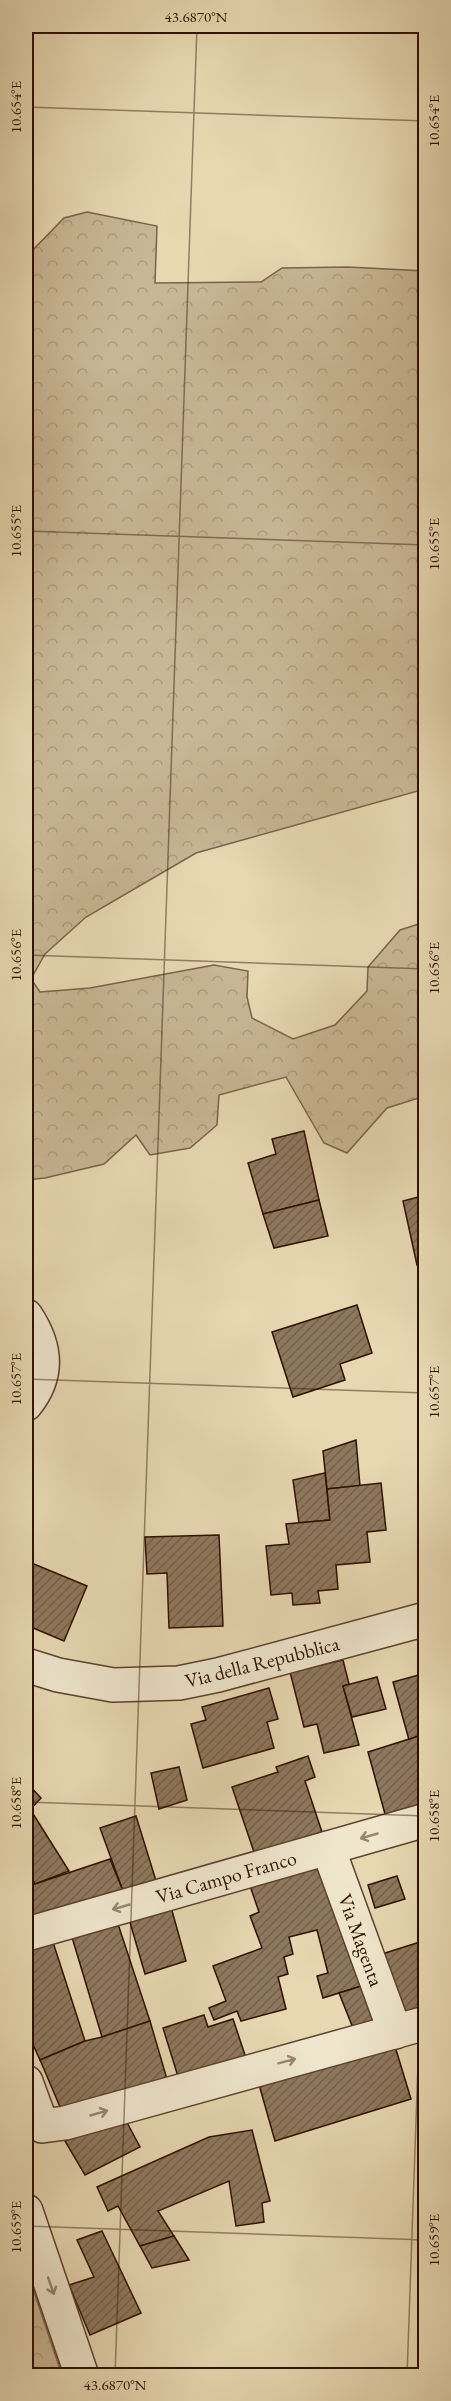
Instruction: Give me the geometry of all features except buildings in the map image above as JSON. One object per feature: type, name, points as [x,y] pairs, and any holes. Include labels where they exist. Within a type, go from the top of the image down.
[{"type":"street","points":[[26,1316],[34,1329],[43,1355],[41,1377],[26,1404]]},
{"type":"street","name":"Via della Repubblica","points":[[26,1665],[58,1675],[105,1684],[178,1683],[218,1675],[426,1619]]},
{"type":"street","name":"Via Campo Franco","points":[[27,1934],[426,1820]]},
{"type":"street","name":"Via Magenta","points":[[328,1848],[410,2027]]},
{"type":"street","points":[[26,2082],[42,2126],[65,2123],[410,2027]]},
{"type":"street","points":[[26,2211],[82,2376]]},
{"type":"green space","points":[[87,212],[157,226],[155,283],[261,282],[282,268],[348,267],[425,271],[425,789],[196,853],[86,917],[45,954],[31,979],[40,992],[90,988],[214,965],[248,971],[247,997],[252,1018],[293,1039],[335,1025],[367,991],[368,967],[400,930],[425,922],[425,1096],[387,1108],[347,1153],[324,1143],[286,1077],[219,1095],[217,1125],[190,1148],[150,1155],[136,1135],[104,1164],[45,1178],[26,1180],[26,257],[64,218]]},
{"type":"green space","points":[[26,2268],[62,2375],[26,2375]]}]
